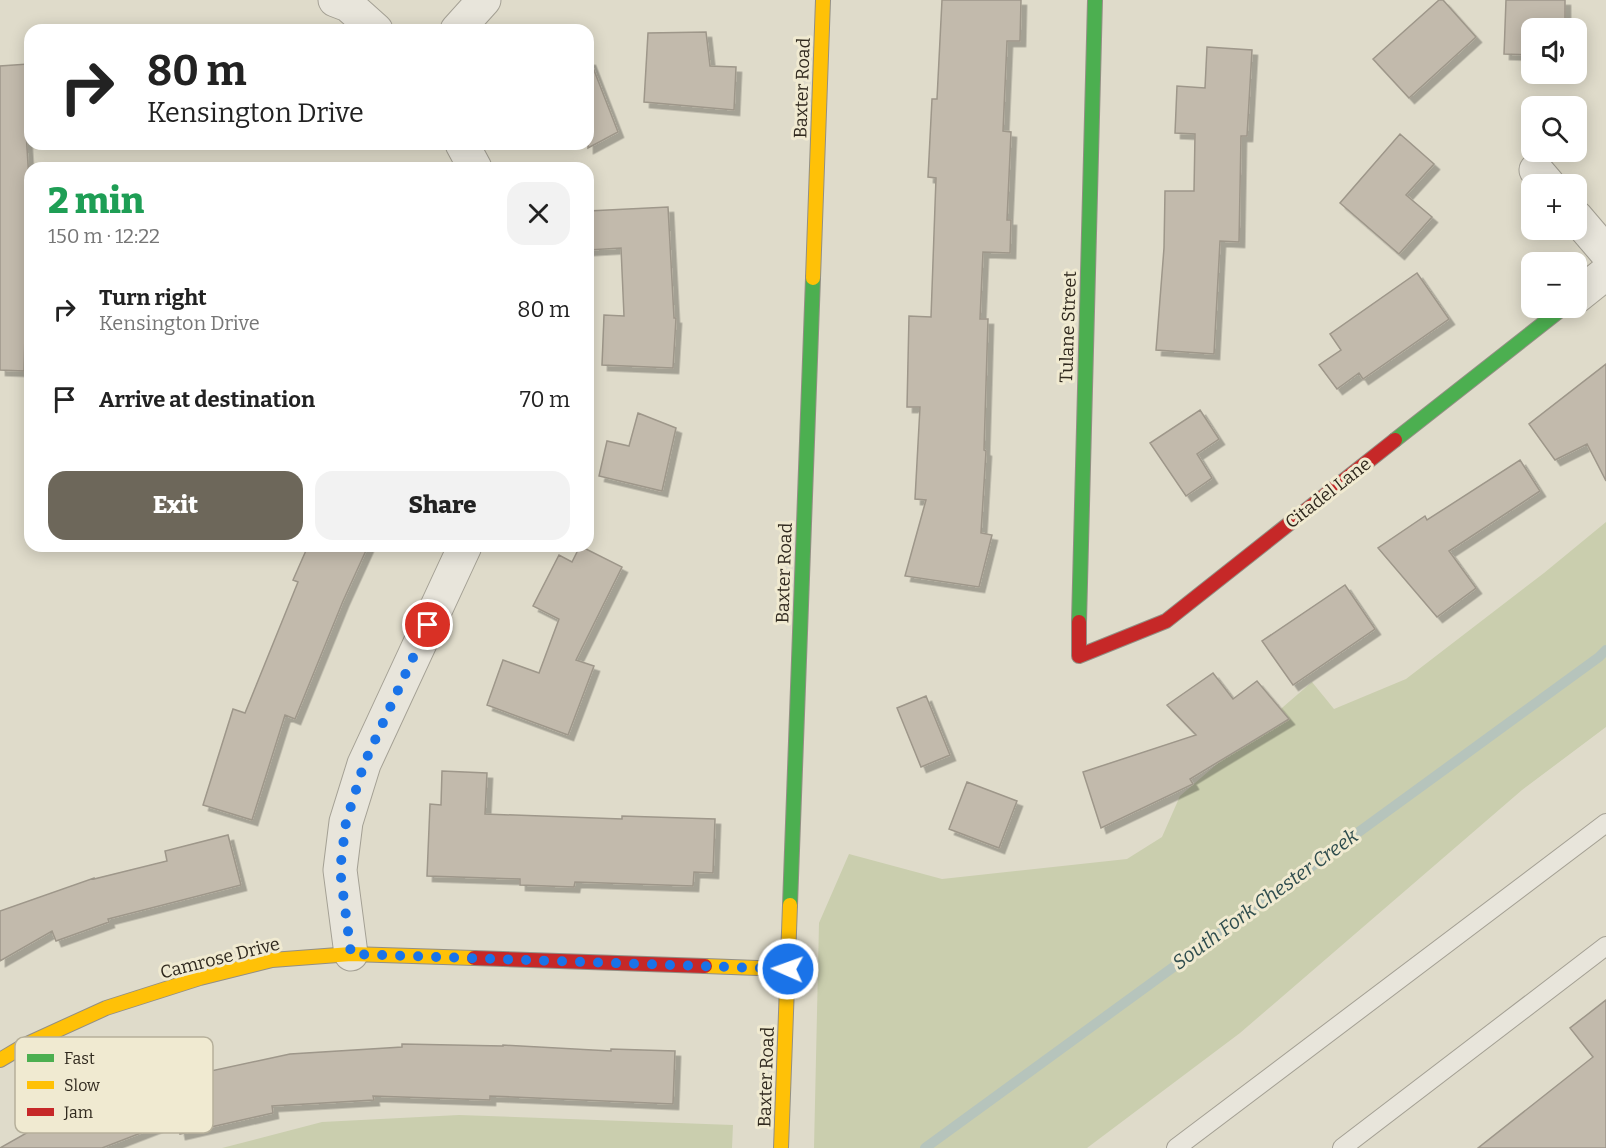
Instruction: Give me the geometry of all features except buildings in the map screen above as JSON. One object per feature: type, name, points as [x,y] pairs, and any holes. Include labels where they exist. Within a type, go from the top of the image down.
[{"type":"street","points":[[335,0],[348,5],[369,24]]},
{"type":"street","points":[[462,24],[484,0]]},
{"type":"street","name":"Baxter Road","points":[[781,1148],[823,0]]},
{"type":"street","name":"Tulane Street","points":[[1079,656],[1079,571],[1095,0]]},
{"type":"street","points":[[1587,230],[1606,252]]},
{"type":"street","points":[[1587,288],[1606,273]]},
{"type":"street","name":"Citadel Lane","points":[[1079,656],[1166,621],[1550,318]]},
{"type":"street","points":[[351,954],[340,870],[346,822],[364,764],[462,552]]},
{"type":"street","name":"Camrose Drive","points":[[42,1037],[106,1008],[200,978],[272,960],[351,954],[788,969]]},
{"type":"street","name":"Camrose Drive","points":[[0,1059],[15,1051]]},
{"type":"lane","points":[[1176,1148],[1606,823]]},
{"type":"lane","points":[[1342,1148],[1606,946]]},
{"type":"green space","points":[[1606,522],[1606,727],[1522,790],[1240,1033],[1087,1148],[814,1148],[819,923],[849,854],[942,879],[1127,859],[1162,837],[1180,796],[1312,682],[1334,709],[1406,679],[1544,573]]},
{"type":"green space","points":[[459,1115],[733,1125],[732,1148],[222,1148],[322,1122]]},
{"type":"waterway","name":"South Fork Chester Creek","points":[[925,1148],[1606,650]]},
{"type":"traffic: fast","points":[[1079,622],[1095,0]]},
{"type":"traffic: fast","points":[[790,905],[813,278]]},
{"type":"traffic: fast","points":[[1395,440],[1550,318]]},
{"type":"traffic: slow","points":[[813,278],[823,0]]},
{"type":"traffic: slow","points":[[781,1148],[790,905]]},
{"type":"traffic: slow","points":[[42,1037],[106,1008],[200,978],[272,960],[351,954],[474,958]]},
{"type":"traffic: slow","points":[[705,966],[788,969]]},
{"type":"traffic: slow","points":[[0,1060],[15,1051]]},
{"type":"traffic: jam","points":[[1079,622],[1079,656],[1166,621],[1395,440]]},
{"type":"traffic: jam","points":[[474,958],[705,966]]},
{"type":"route","points":[[428,625],[364,764],[346,822],[340,870],[351,954],[788,969]]}]
